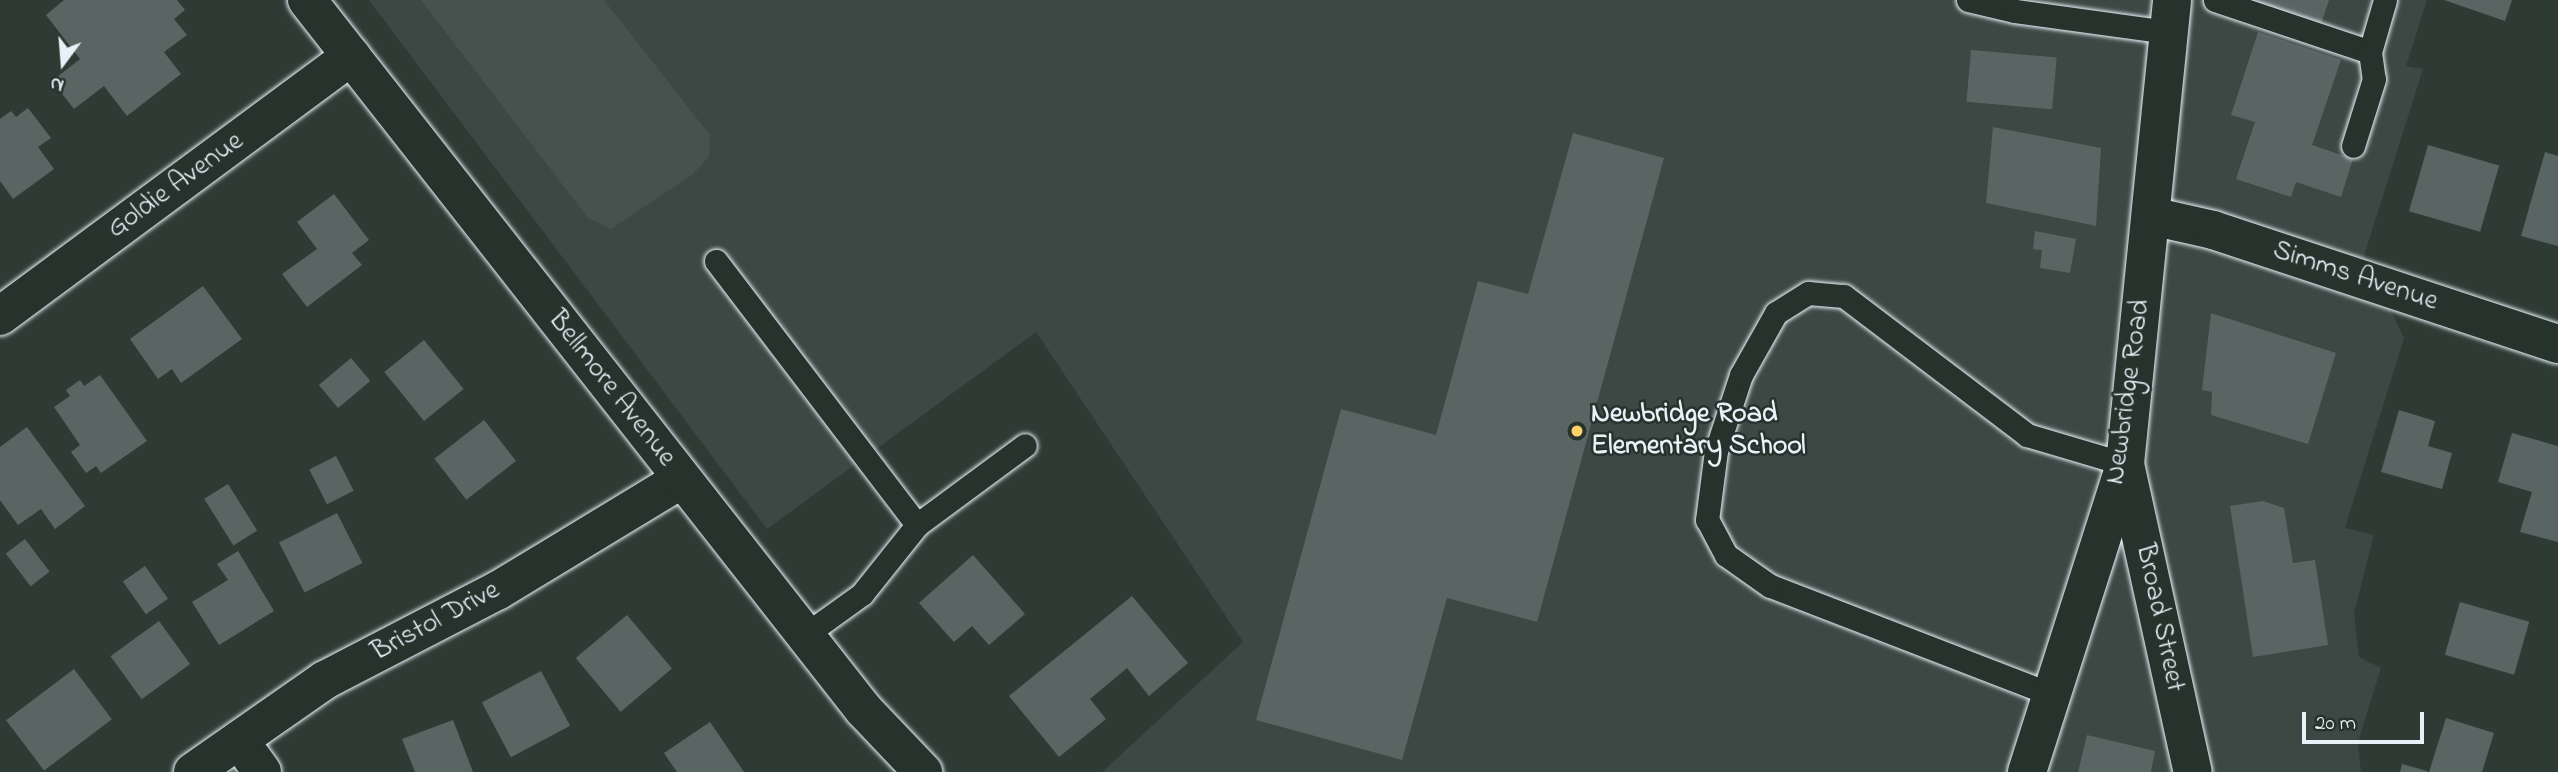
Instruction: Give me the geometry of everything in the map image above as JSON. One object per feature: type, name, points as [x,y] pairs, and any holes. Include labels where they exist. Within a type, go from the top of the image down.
[{"type":"street","name":"Bellmore Avenue","points":[[307,0],[864,710],[923,772]]},
{"type":"street","name":"Newbridge Road","points":[[2027,772],[2125,464],[2171,16]]},
{"type":"street","name":"Goldie Avenue","points":[[0,316],[351,57]]},
{"type":"street","name":"Simms Avenue","points":[[2151,216],[2213,230],[2558,344]]},
{"type":"street","name":"Broad Street","points":[[2125,464],[2193,772]]},
{"type":"street","name":"Bristol Drive","points":[[193,772],[325,680],[497,591],[682,479]]},
{"type":"street","points":[[239,740],[262,772]]},
{"type":"lane","points":[[1968,0],[2015,11],[2171,16]]},
{"type":"lane","points":[[2215,0],[2370,51]]},
{"type":"lane","points":[[2353,146],[2374,79],[2370,51],[2385,0]]},
{"type":"lane","points":[[716,261],[917,525]]},
{"type":"lane","points":[[2053,695],[1770,586],[1726,555],[1707,520],[1716,451],[1741,374],[1776,313],[1808,293],[1844,296],[2027,435],[2125,464]]},
{"type":"lane","points":[[805,635],[862,594],[917,525],[1024,445]]},
{"type":"shaded area","name":"Newbridge Road Elementary School","points":[[369,0],[2427,0],[2406,66],[2423,69],[2364,256],[2404,338],[2345,528],[2374,535],[2354,613],[2359,657],[2381,668],[2358,742],[2361,772],[1102,772],[1243,642],[1036,332],[767,529]]},
{"type":"shaded area","points":[[421,0],[604,0],[710,135],[709,157],[692,175],[611,229],[588,218]]},
{"type":"building","points":[[64,0],[177,0],[185,10],[174,19],[187,35],[164,52],[181,74],[127,116],[104,86],[74,109],[52,81],[80,59],[46,15]]},
{"type":"building","points":[[2246,0],[2329,0],[2321,24]]},
{"type":"building","points":[[2444,0],[2512,0],[2505,21]]},
{"type":"building","points":[[2258,32],[2341,60],[2312,145],[2353,159],[2341,197],[2296,182],[2291,197],[2236,179],[2255,122],[2231,115]]},
{"type":"building","points":[[1971,50],[2057,57],[2052,109],[1966,102]]},
{"type":"building","points":[[28,108],[51,138],[38,147],[54,169],[13,199],[0,181],[0,119],[11,111],[16,117]]},
{"type":"building","points":[[1993,127],[2101,148],[2096,226],[1986,203]]},
{"type":"building","points":[[1573,133],[1664,158],[1537,622],[1447,598],[1402,760],[1256,720],[1341,409],[1436,435],[1478,281],[1528,294]]},
{"type":"building","points":[[2428,145],[2499,165],[2480,232],[2409,211]]},
{"type":"building","points":[[2545,152],[2558,156],[2558,246],[2521,236]]},
{"type":"building","points":[[334,194],[369,240],[352,253],[362,265],[307,307],[282,274],[317,249],[297,222]]},
{"type":"building","points":[[2035,231],[2076,239],[2070,273],[2040,268],[2042,250],[2033,249]]},
{"type":"building","points":[[203,286],[242,339],[181,383],[172,369],[158,379],[130,339]]},
{"type":"building","points":[[2211,313],[2336,353],[2308,444],[2211,415],[2212,392],[2202,390]]},
{"type":"building","points":[[424,340],[464,389],[424,421],[384,372]]},
{"type":"building","points":[[351,358],[370,381],[338,408],[319,385]]},
{"type":"building","points":[[100,375],[147,441],[101,473],[96,466],[86,473],[71,452],[80,445],[54,407],[70,396],[66,390],[80,380],[84,386]]},
{"type":"building","points":[[2399,410],[2435,421],[2428,446],[2452,453],[2442,489],[2381,472]]},
{"type":"building","points":[[484,420],[516,461],[466,500],[434,459]]},
{"type":"building","points":[[27,427],[85,506],[55,529],[41,509],[18,525],[0,500],[0,447]]},
{"type":"building","points":[[2512,433],[2558,446],[2558,542],[2520,532],[2532,492],[2498,482]]},
{"type":"building","points":[[336,456],[354,491],[327,504],[309,470]]},
{"type":"building","points":[[228,484],[257,531],[233,545],[204,499]]},
{"type":"building","points":[[2263,501],[2284,508],[2293,563],[2315,560],[2328,645],[2253,657],[2230,506]]},
{"type":"building","points":[[337,513],[362,563],[305,592],[279,543]]},
{"type":"building","points":[[25,539],[50,572],[31,586],[6,553]]},
{"type":"building","points":[[238,551],[274,611],[219,645],[192,602],[228,580],[217,564]]},
{"type":"building","points":[[973,555],[1025,614],[989,645],[972,626],[954,642],[919,603]]},
{"type":"building","points":[[145,566],[168,599],[146,614],[123,581]]},
{"type":"building","points":[[1132,596],[1188,663],[1149,696],[1127,668],[1090,699],[1106,719],[1059,757],[1009,696]]},
{"type":"building","points":[[2460,602],[2529,622],[2514,675],[2445,655]]},
{"type":"building","points":[[627,615],[672,669],[621,712],[576,658]]},
{"type":"building","points":[[159,621],[190,664],[142,699],[110,656]]},
{"type":"building","points":[[74,669],[112,719],[44,770],[6,720]]},
{"type":"building","points":[[541,671],[570,726],[511,757],[482,702]]},
{"type":"building","points":[[2446,718],[2494,733],[2482,772],[2429,772]]},
{"type":"building","points":[[453,720],[473,772],[415,772],[402,739]]},
{"type":"building","points":[[710,722],[744,772],[677,772],[664,753]]},
{"type":"building","points":[[2087,735],[2155,751],[2151,772],[2078,772]]},
{"type":"building","points":[[2402,764],[2427,771],[2427,772],[2400,772]]},
{"type":"place","name":"Newbridge Road Elementary School","points":[[1577,431]]}]
